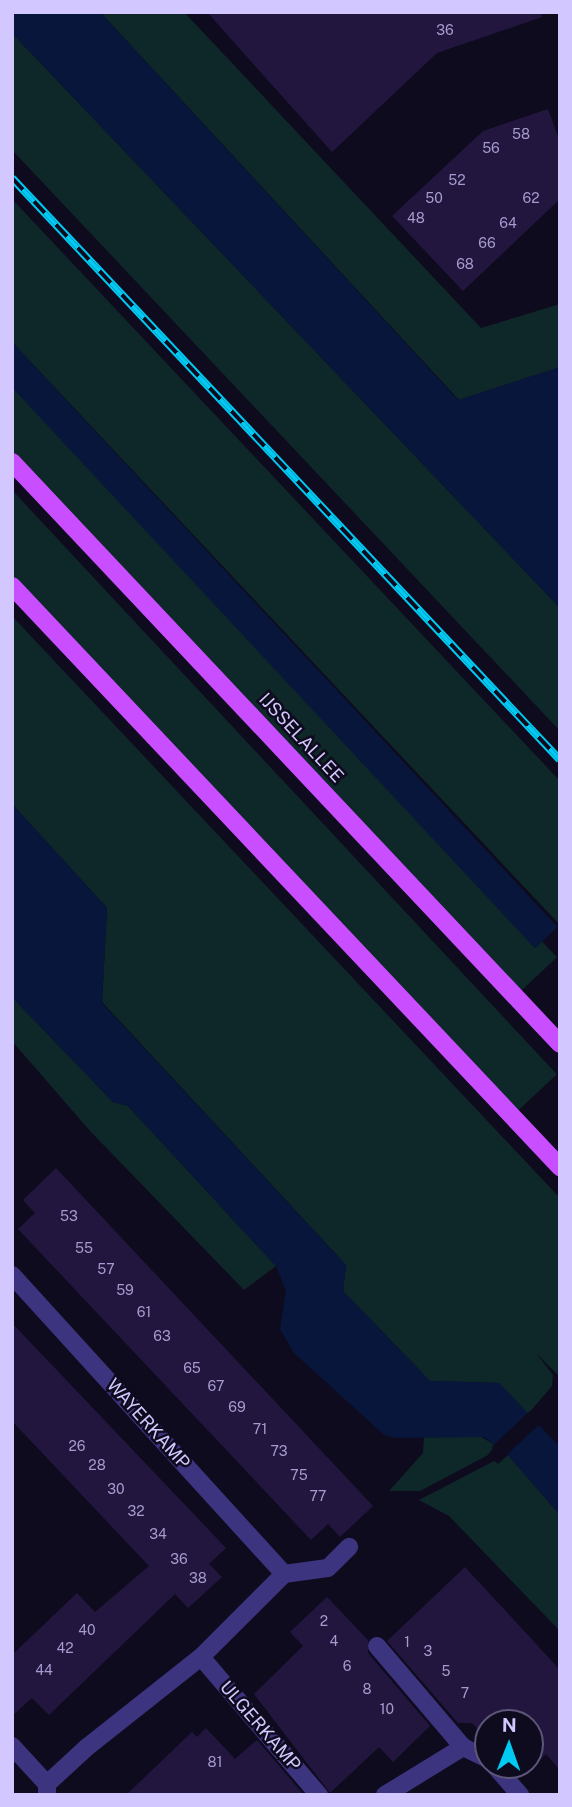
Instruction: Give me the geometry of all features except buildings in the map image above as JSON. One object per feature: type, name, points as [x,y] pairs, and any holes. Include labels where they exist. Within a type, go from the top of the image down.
[{"type":"main road","name":"IJSSELALLEE","points":[[12,462],[560,1044]]},
{"type":"main road","points":[[12,586],[560,1167]]},
{"type":"street","name":"WAYERKAMP","points":[[12,1275],[284,1574]]},
{"type":"street","points":[[12,1746],[47,1789],[86,1748],[201,1657],[284,1574],[328,1568],[349,1547]]},
{"type":"street","points":[[376,1646],[463,1747],[474,1752]]},
{"type":"street","name":"ULGERKAMP","points":[[201,1657],[319,1795]]},
{"type":"street","points":[[385,1795],[463,1747]]},
{"type":"green space","points":[[100,12],[184,12],[481,328],[560,304],[560,367],[459,400]]},
{"type":"green space","points":[[12,33],[560,608],[560,731],[12,150]]},
{"type":"green space","points":[[12,199],[560,781],[560,925],[12,342]]},
{"type":"green space","points":[[12,373],[557,957],[512,1000],[12,464]]},
{"type":"green space","points":[[12,490],[557,1074],[510,1118],[12,584]]},
{"type":"green space","points":[[12,616],[560,1198],[560,1377],[536,1353],[553,1375],[552,1386],[528,1414],[499,1383],[430,1381],[343,1291],[346,1265],[102,1002],[107,908],[12,804]]},
{"type":"green space","points":[[12,997],[113,1102],[128,1106],[276,1266],[244,1290],[90,1131],[12,1041]]},
{"type":"green space","points":[[476,1434],[495,1445],[488,1455],[420,1491],[389,1491],[423,1453],[424,1437]]},
{"type":"green space","points":[[508,1455],[560,1515],[560,1631],[449,1516],[419,1500],[494,1461],[498,1464]]},
{"type":"water","points":[[12,12],[100,12],[458,400],[560,367],[560,608],[12,33]]},
{"type":"water","points":[[12,342],[558,927],[535,948],[12,387]]},
{"type":"water","points":[[12,804],[107,908],[102,1003],[346,1265],[343,1291],[430,1381],[499,1383],[560,1447],[560,1515],[508,1455],[484,1437],[394,1438],[383,1434],[294,1353],[280,1329],[286,1291],[276,1266],[128,1106],[113,1102],[12,997]]},
{"type":"pier","points":[[530,1411],[541,1423],[503,1458],[492,1446]]},
{"type":"railway","points":[[12,178],[560,760]]}]
